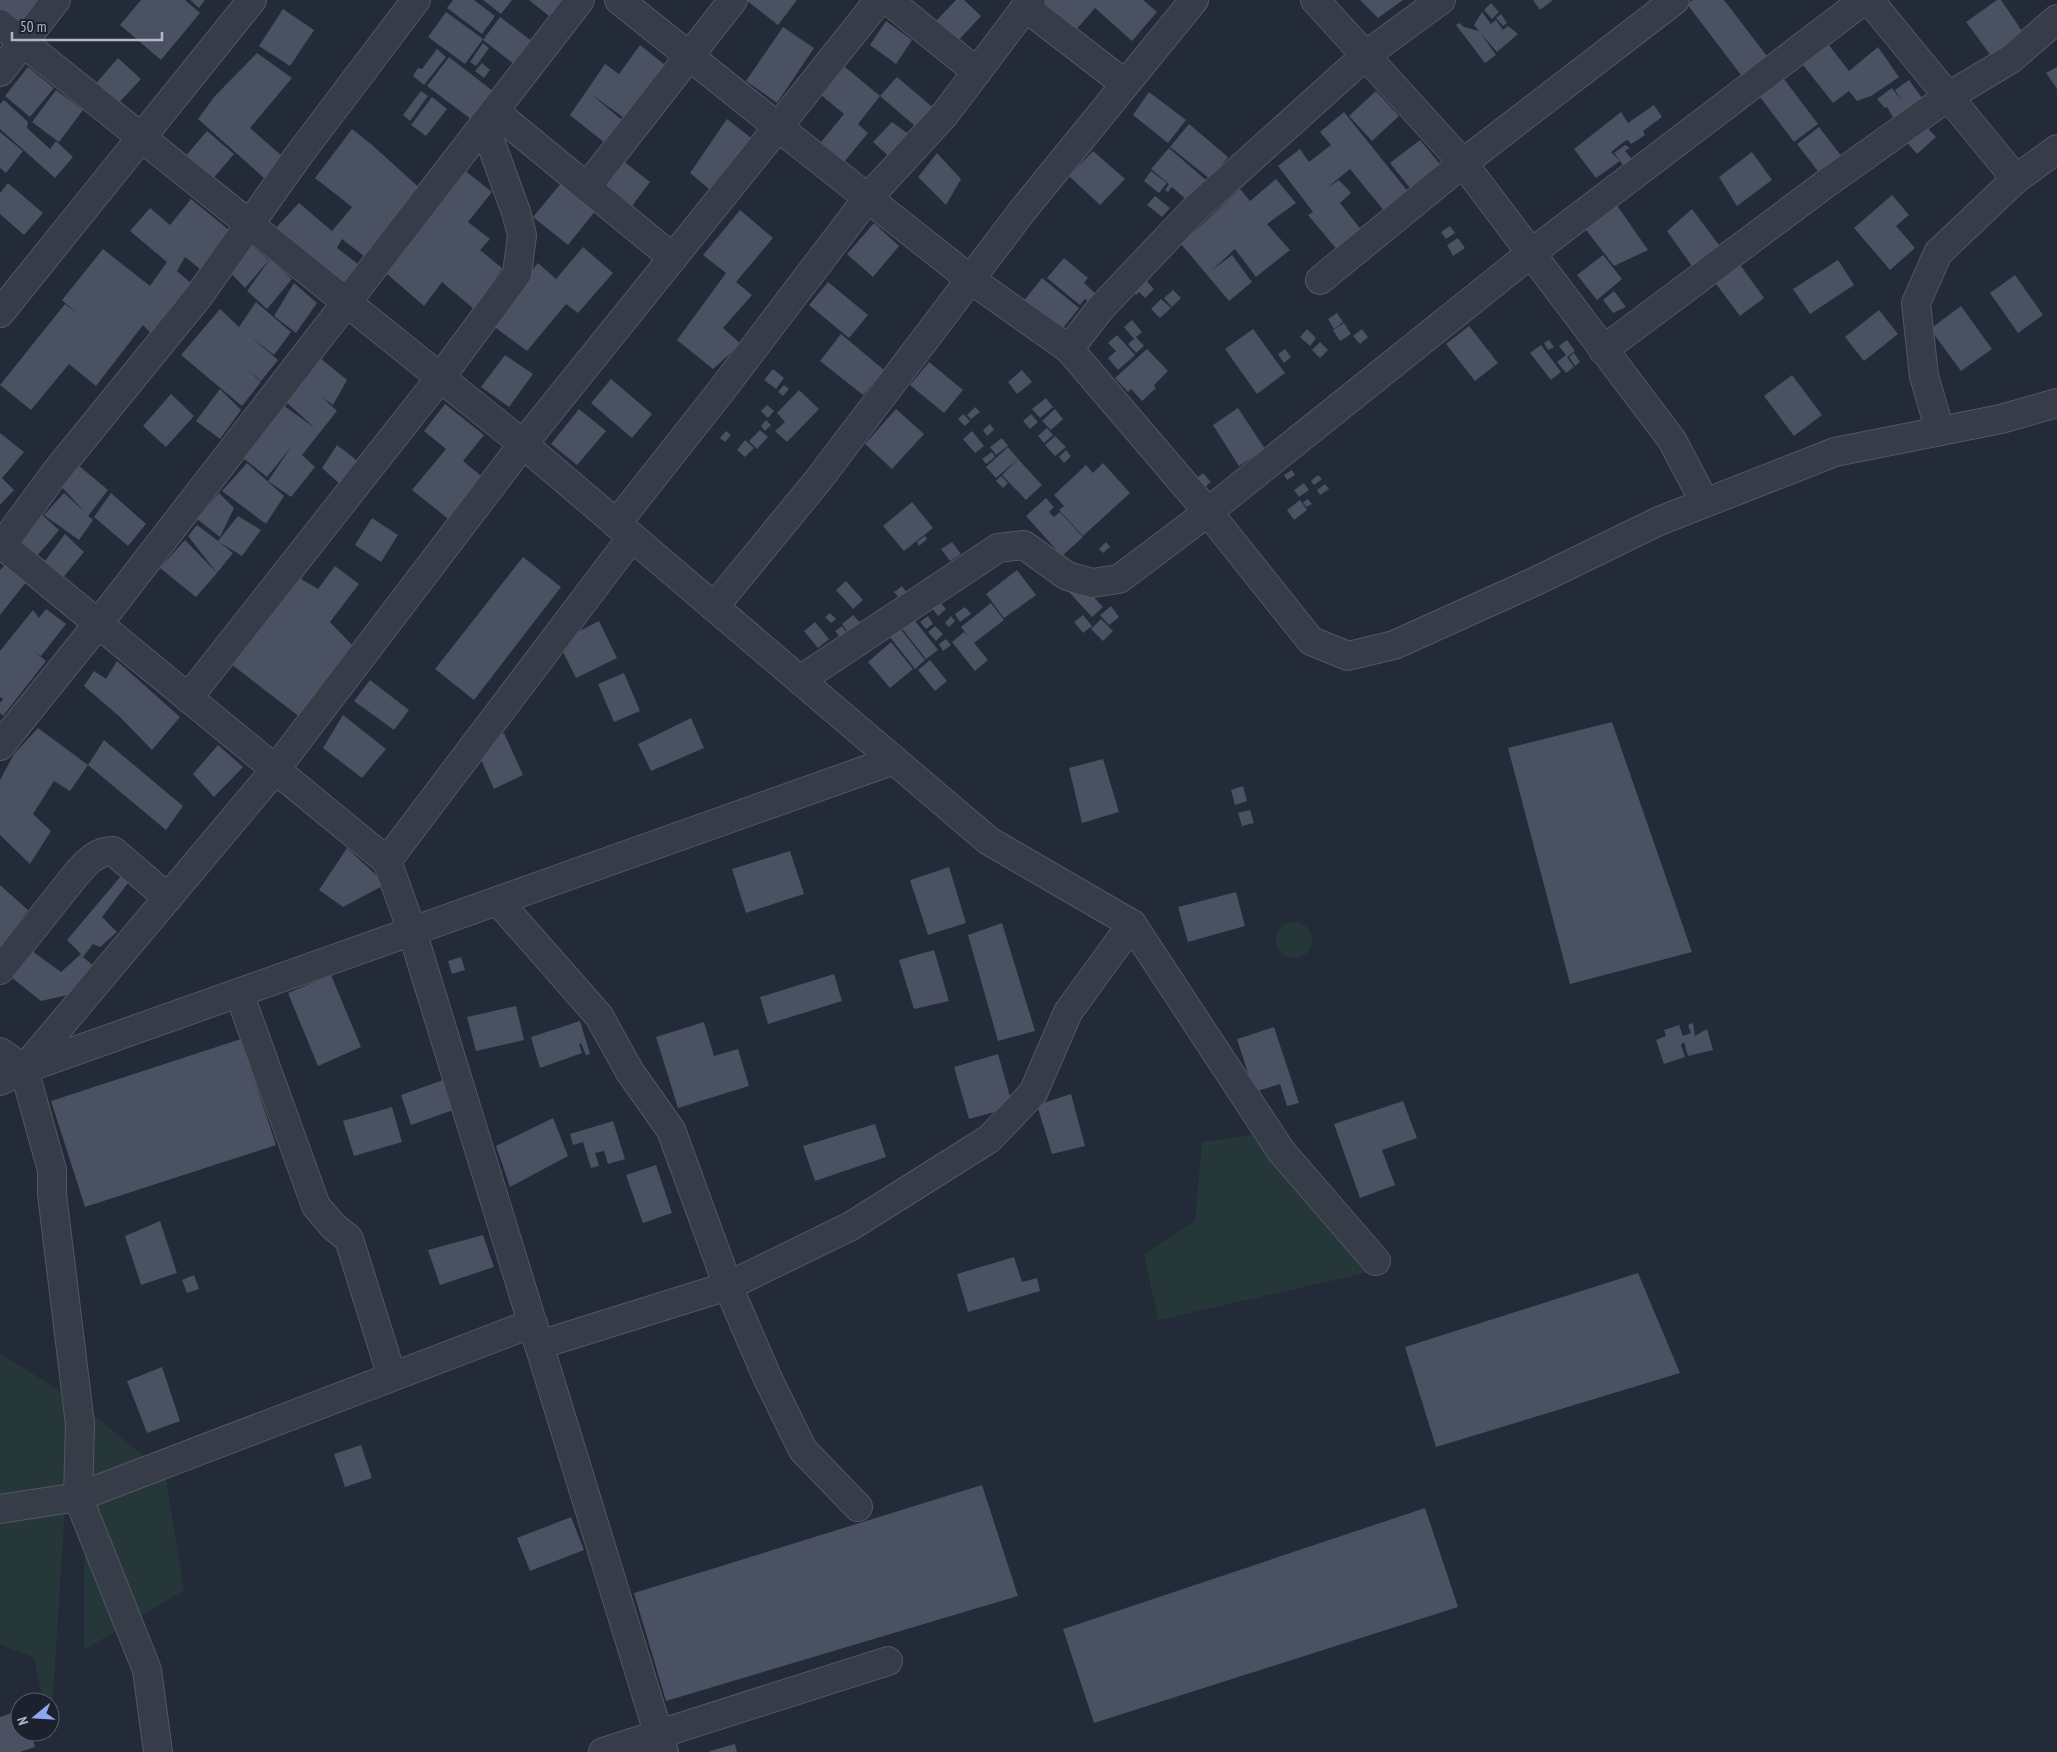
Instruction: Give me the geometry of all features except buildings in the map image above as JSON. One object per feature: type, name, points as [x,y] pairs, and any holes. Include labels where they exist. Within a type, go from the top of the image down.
[{"type":"street","points":[[0,72],[56,0]]},
{"type":"street","points":[[0,313],[252,0]]},
{"type":"street","points":[[416,0],[248,224],[198,297],[55,472],[1,545],[387,861],[412,931],[662,1743]]},
{"type":"street","points":[[0,746],[98,624],[580,0]]},
{"type":"street","points":[[619,0],[970,279],[1069,349],[1208,512],[1311,642],[1348,656],[1394,645],[1536,581],[1659,521],[1835,452],[2001,419],[2057,403]]},
{"type":"street","points":[[587,187],[691,57],[733,0]]},
{"type":"street","points":[[24,1070],[275,770],[523,444],[879,0]]},
{"type":"street","points":[[888,0],[977,72]]},
{"type":"street","points":[[714,607],[819,479],[970,279],[1124,84],[1194,0]]},
{"type":"street","points":[[1069,349],[1100,309],[1194,210],[1366,55],[1441,0]]},
{"type":"street","points":[[1320,280],[1462,163],[1675,0]]},
{"type":"street","points":[[800,680],[998,548],[1024,545],[1067,576],[1092,583],[1118,580],[1208,512],[1530,254],[1864,0]]},
{"type":"street","points":[[1869,0],[2016,179]]},
{"type":"street","points":[[1321,2],[1462,163],[1672,440],[1706,503]]},
{"type":"street","points":[[387,861],[721,391],[867,199],[945,114],[1028,4],[1124,84]]},
{"type":"street","points":[[1603,350],[1824,185],[1949,96],[2011,59],[2057,19]]},
{"type":"street","points":[[0,24],[523,444],[989,840],[1132,924],[1281,1152],[1376,1261]]},
{"type":"street","points":[[489,117],[587,187],[673,258]]},
{"type":"street","points":[[188,698],[440,378],[517,274],[522,236],[489,117]]},
{"type":"street","points":[[1940,431],[1924,376],[1916,303],[1938,253],[2016,179],[2057,149]]},
{"type":"street","points":[[0,1081],[24,1070],[894,760]]},
{"type":"street","points":[[0,970],[78,872],[90,859],[104,851],[113,851],[168,898]]},
{"type":"street","points":[[498,901],[559,968],[599,1016],[630,1072],[671,1130],[728,1286],[768,1379],[803,1450],[858,1507]]},
{"type":"street","points":[[0,1509],[78,1497],[392,1377],[536,1334],[728,1286],[851,1226],[989,1138],[1033,1093],[1068,1012],[1132,924]]},
{"type":"street","points":[[239,993],[316,1206],[333,1226],[349,1239],[392,1377]]},
{"type":"street","points":[[0,1052],[24,1070],[52,1170],[52,1194],[80,1424],[78,1497],[147,1670],[158,1752]]},
{"type":"street","points":[[603,1752],[662,1743],[888,1661]]},
{"type":"shaded area","points":[[1294,922],[1307,927],[1312,940],[1307,953],[1294,958],[1281,953],[1276,940],[1281,927]]},
{"type":"shaded area","points":[[1258,1134],[1375,1271],[1158,1320],[1144,1254],[1195,1221],[1202,1142]]},
{"type":"shaded area","points":[[0,1353],[72,1399],[53,1692],[41,1692],[34,1658],[0,1644]]},
{"type":"shaded area","points":[[85,1408],[165,1474],[184,1590],[84,1650]]}]
